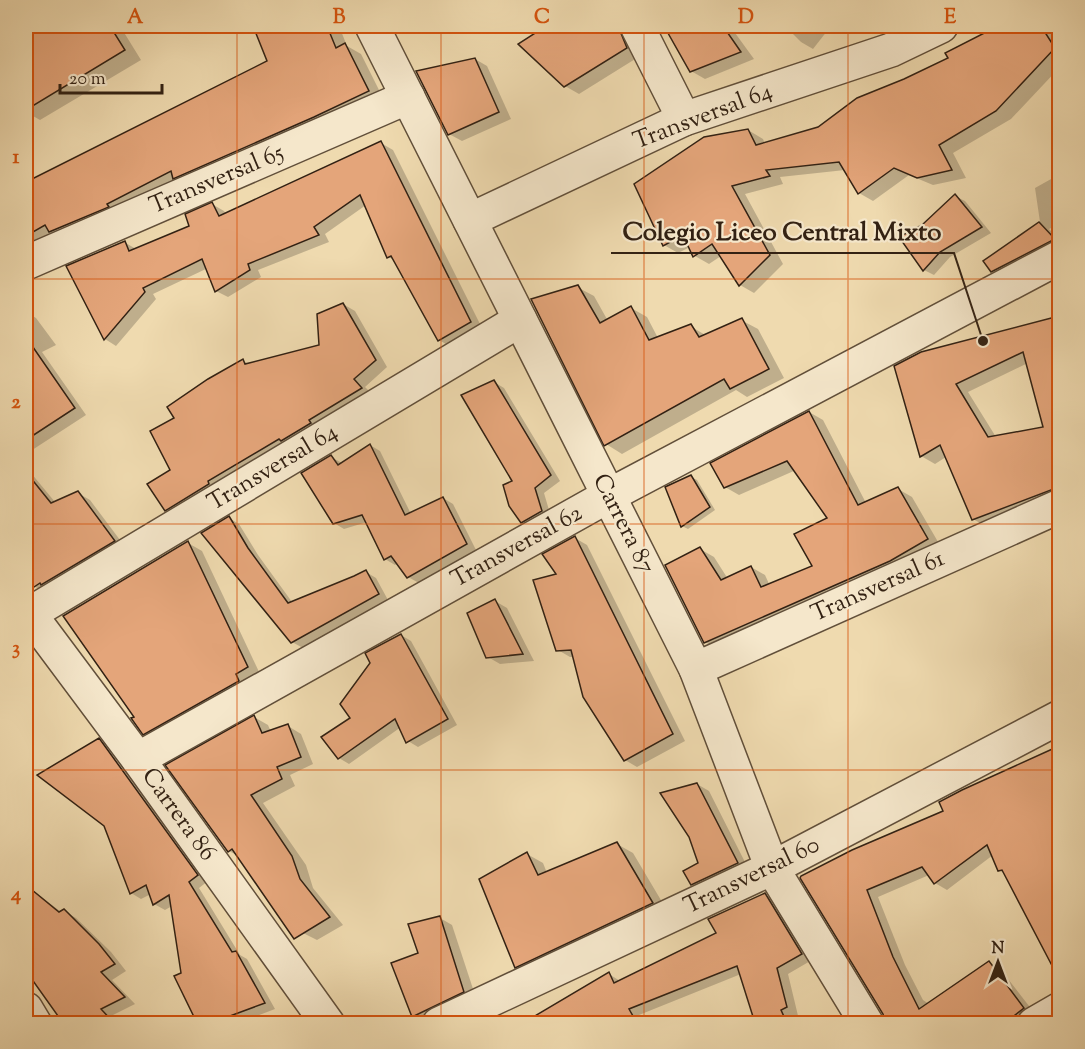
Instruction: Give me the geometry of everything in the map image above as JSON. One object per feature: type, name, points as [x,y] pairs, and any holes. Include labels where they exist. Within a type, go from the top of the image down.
[{"type":"street","name":"Carrera 87","points":[[372,26],[696,669],[772,868],[867,1023]]},
{"type":"street","points":[[637,26],[684,119]]},
{"type":"street","name":"Transversal 64","points":[[470,220],[684,119],[885,38],[941,26]]},
{"type":"street","name":"Transversal 65","points":[[26,264],[408,97]]},
{"type":"street","name":"Transversal 62","points":[[138,759],[608,496],[1059,257]]},
{"type":"street","name":"Transversal 64","points":[[27,613],[520,320]]},
{"type":"street","name":"Transversal 61","points":[[696,669],[1059,506]]},
{"type":"street","name":"Carrera 86","points":[[27,613],[138,759],[328,1023]]},
{"type":"street","name":"Transversal 60","points":[[439,1023],[772,868],[1059,717]]},
{"type":"street","points":[[1034,1023],[1059,1009]]},
{"type":"street","points":[[26,1010],[35,1023]]},
{"type":"building","points":[[26,26],[110,26],[125,50],[26,110]]},
{"type":"building","points":[[253,26],[327,26],[336,48],[345,43],[369,91],[173,179],[171,171],[107,204],[109,207],[49,232],[45,225],[26,236],[26,182],[267,61]]},
{"type":"building","points":[[546,26],[618,26],[627,48],[564,87],[518,44]]},
{"type":"building","points":[[664,26],[723,26],[741,52],[690,72]]},
{"type":"building","points":[[998,26],[1041,26],[1055,48],[996,111],[939,145],[952,170],[917,178],[894,168],[858,194],[839,162],[766,170],[770,176],[732,186],[770,255],[739,286],[712,244],[693,257],[683,235],[663,246],[634,184],[704,137],[748,129],[756,145],[818,127],[857,98],[948,58],[945,53]]},
{"type":"building","points":[[475,58],[499,112],[448,135],[416,71]]},
{"type":"building","points":[[381,141],[471,322],[438,341],[391,256],[387,258],[360,195],[314,227],[319,235],[248,264],[250,270],[215,292],[202,259],[143,288],[145,292],[104,340],[66,266],[125,241],[129,251],[189,226],[185,214],[212,202],[219,216]]},
{"type":"building","points":[[955,194],[982,227],[940,252],[923,271],[899,237],[922,225]]},
{"type":"building","points":[[1039,222],[1055,239],[991,272],[983,261]]},
{"type":"building","points":[[578,285],[600,323],[631,306],[649,340],[691,324],[699,337],[742,318],[769,369],[730,389],[724,379],[604,446],[531,299]]},
{"type":"building","points":[[343,303],[376,360],[354,379],[362,388],[309,420],[311,423],[208,481],[209,484],[165,511],[147,484],[170,470],[150,431],[174,418],[167,407],[243,359],[245,364],[319,345],[317,314]]},
{"type":"building","points":[[1059,316],[1059,487],[972,520],[940,445],[920,457],[894,366],[921,352]],"holes":[[[1023,352],[1043,427],[988,437],[956,384]]]},
{"type":"building","points":[[26,337],[75,408],[26,440]]},
{"type":"building","points":[[494,380],[551,475],[535,488],[542,511],[521,523],[509,506],[503,485],[512,481],[461,395]]},
{"type":"building","points":[[809,411],[858,505],[898,487],[928,539],[890,561],[704,643],[665,565],[700,547],[721,580],[751,566],[761,587],[812,566],[794,534],[827,518],[787,461],[724,488],[710,463]]},
{"type":"building","points":[[370,444],[405,515],[443,497],[467,544],[407,578],[391,556],[384,560],[362,515],[333,524],[301,473],[331,455],[338,465]]},
{"type":"building","points":[[26,472],[51,503],[78,491],[115,541],[28,591],[26,591]]},
{"type":"building","points":[[691,475],[710,507],[681,527],[665,487]]},
{"type":"building","points":[[229,516],[248,548],[288,603],[366,570],[379,594],[291,643],[201,533]]},
{"type":"building","points":[[575,536],[673,734],[624,761],[583,697],[571,650],[556,651],[533,580],[556,574],[542,554]]},
{"type":"building","points":[[188,541],[248,667],[236,674],[239,681],[143,735],[131,718],[134,717],[63,616]]},
{"type":"building","points":[[495,599],[523,654],[486,658],[467,613]]},
{"type":"building","points":[[401,634],[448,719],[406,743],[395,719],[338,759],[321,737],[350,718],[340,704],[370,663],[365,653]]},
{"type":"building","points":[[254,715],[262,733],[288,724],[301,757],[277,767],[282,779],[251,795],[292,856],[300,879],[330,917],[294,939],[232,849],[228,852],[165,765]]},
{"type":"building","points":[[99,738],[198,875],[189,882],[232,952],[236,951],[265,1003],[211,1023],[197,1023],[174,976],[181,973],[169,895],[153,905],[146,885],[130,894],[104,826],[37,775]]},
{"type":"building","points":[[1059,746],[1059,979],[1002,870],[998,871],[987,845],[934,884],[922,867],[867,890],[893,957],[919,1009],[989,961],[1024,1008],[1005,1023],[886,1023],[883,1014],[800,878],[801,876],[852,850],[943,811],[939,802]]},
{"type":"building","points":[[697,783],[738,863],[691,885],[683,871],[698,863],[689,837],[660,793]]},
{"type":"building","points":[[617,842],[653,903],[515,968],[479,879],[527,852],[538,875]]},
{"type":"building","points":[[26,885],[59,912],[64,909],[99,944],[115,964],[101,972],[125,997],[101,1009],[114,1023],[63,1023],[26,971]]},
{"type":"building","points":[[765,893],[802,954],[777,968],[787,1007],[781,1010],[787,1023],[755,1023],[737,966],[629,1009],[637,1023],[523,1023],[609,972],[614,983],[716,933],[708,919]]},
{"type":"building","points":[[440,916],[464,992],[412,1017],[391,963],[418,953],[408,924]]},
{"type":"place","name":"Colegio Liceo Central Mixto","points":[[983,341]]}]
